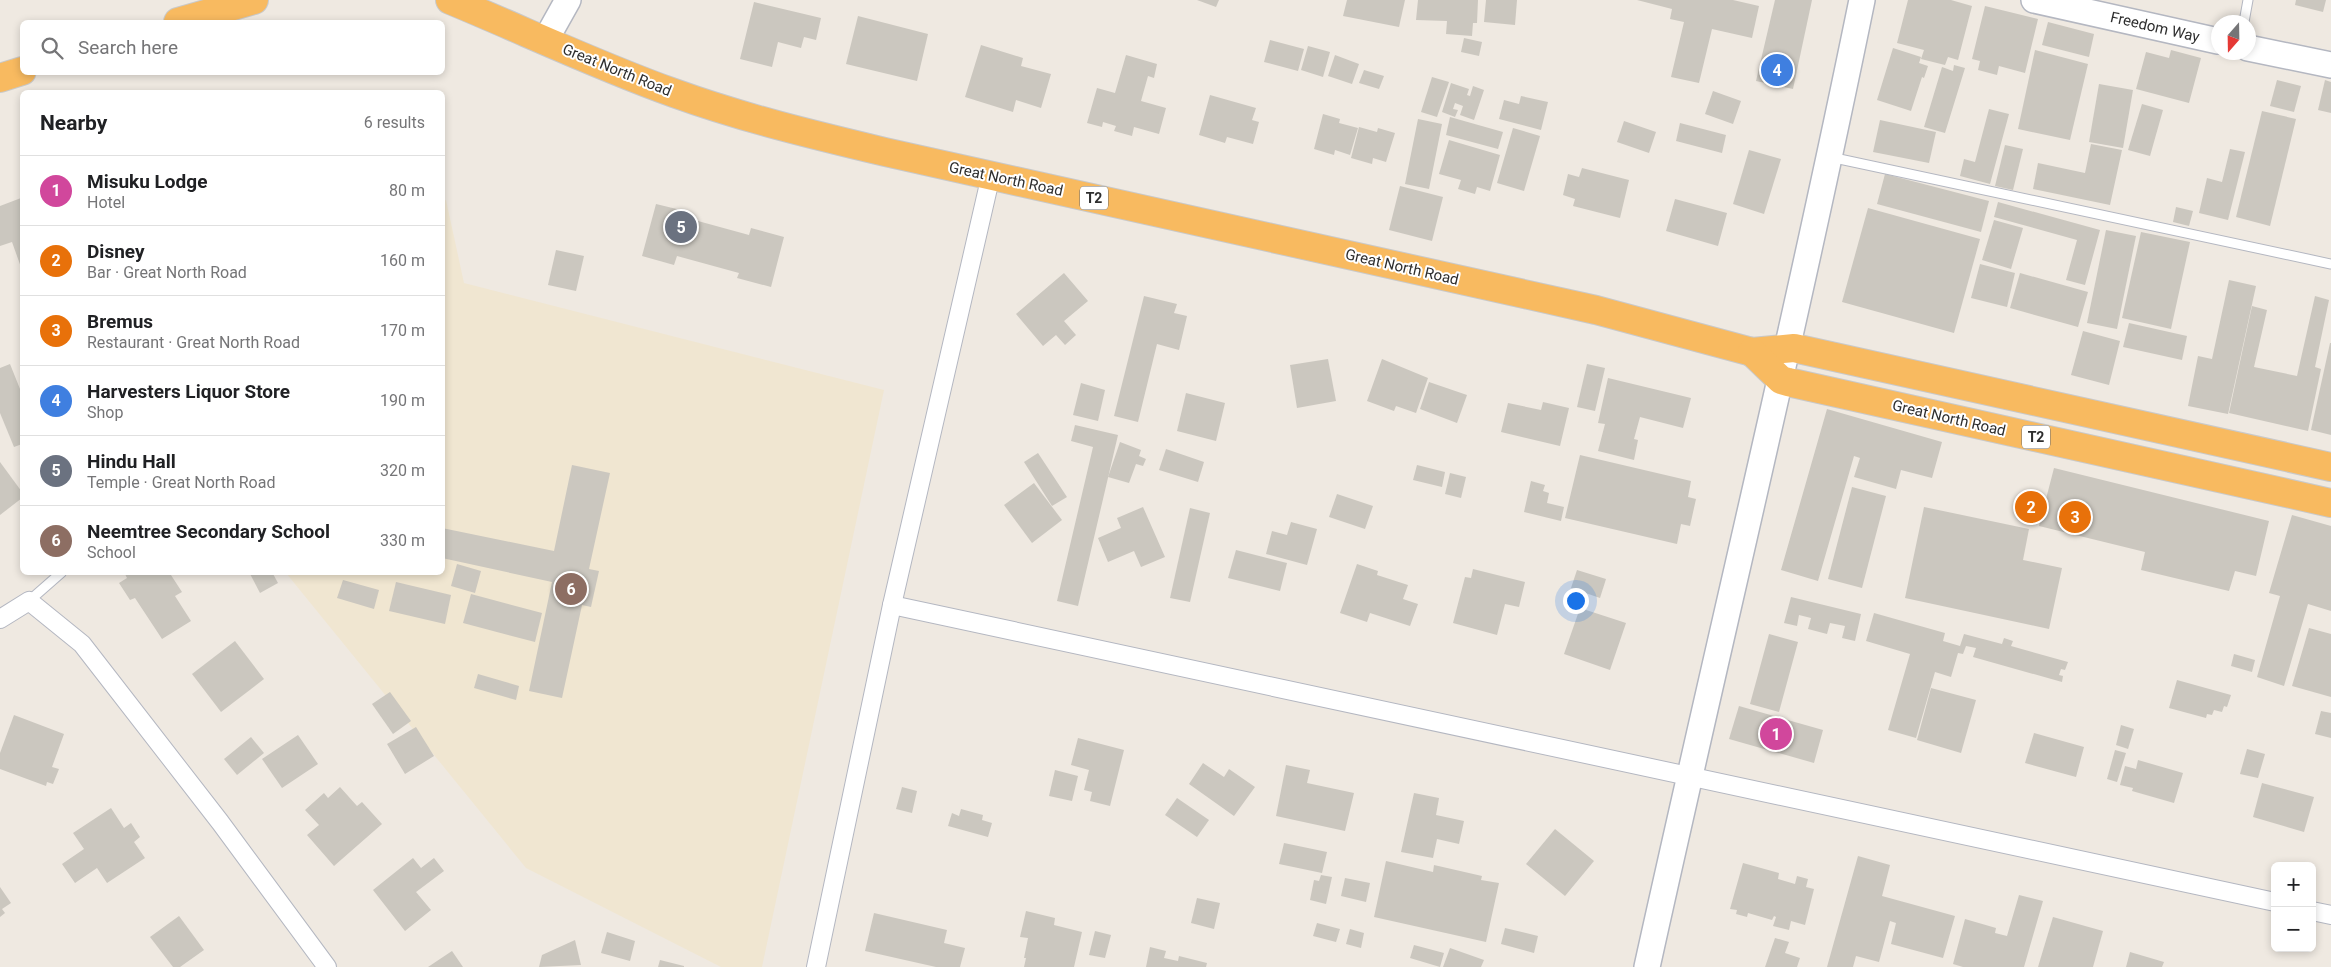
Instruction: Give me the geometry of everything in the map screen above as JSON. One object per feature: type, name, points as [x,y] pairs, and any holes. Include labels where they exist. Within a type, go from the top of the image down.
[{"type":"highway","points":[[181,20],[203,7],[254,0]]},
{"type":"highway","name":"Great North Road","points":[[450,0],[672,93],[726,111],[856,145],[1596,310],[1752,352],[1787,347],[2331,467]]},
{"type":"highway","points":[[485,0],[501,0]]},
{"type":"highway","points":[[0,78],[20,72]]},
{"type":"highway","name":"Great North Road","points":[[1752,352],[1781,380],[2331,503]]},
{"type":"main road","points":[[545,41],[568,0]]},
{"type":"main road","points":[[1647,967],[1689,776],[1781,380],[1862,0]]},
{"type":"main road","name":"Freedom Way","points":[[2034,0],[2211,39]]},
{"type":"main road","points":[[2256,50],[2331,65]]},
{"type":"street","points":[[816,967],[892,605],[991,175]]},
{"type":"street","points":[[0,619],[29,602],[82,644],[220,822],[327,967]]},
{"type":"street","points":[[892,605],[2271,901]]},
{"type":"street","points":[[2316,911],[2331,915]]},
{"type":"lane","points":[[2245,15],[2248,0]]},
{"type":"lane","points":[[1830,157],[2331,264]]},
{"type":"lane","points":[[29,602],[59,575]]},
{"type":"shaded area","points":[[445,200],[464,283],[884,390],[762,967],[721,967],[526,868],[288,575],[445,575]]},
{"type":"building","points":[[1197,0],[1219,0],[1216,7]]},
{"type":"building","points":[[1347,0],[1405,0],[1399,27],[1343,16]]},
{"type":"building","points":[[1418,0],[1478,0],[1477,23],[1473,23],[1472,36],[1446,34],[1447,21],[1416,20]]},
{"type":"building","points":[[1486,0],[1517,0],[1515,25],[1484,22]]},
{"type":"building","points":[[1637,0],[1733,0],[1759,6],[1752,38],[1712,29],[1699,83],[1671,77],[1684,22],[1670,19],[1672,9]]},
{"type":"building","points":[[1775,0],[1812,0],[1793,89],[1756,81]]},
{"type":"building","points":[[1908,0],[1951,0],[1972,6],[1958,60],[1948,57],[1945,65],[1921,59],[1924,50],[1897,43]]},
{"type":"building","points":[[2296,0],[2326,0],[2323,12],[2295,5]]},
{"type":"building","points":[[754,2],[821,18],[816,40],[804,37],[801,48],[778,42],[772,67],[740,59]]},
{"type":"building","points":[[1985,6],[2038,19],[2025,73],[1999,66],[1997,75],[1978,70],[1980,61],[1972,59]]},
{"type":"building","points":[[858,16],[928,34],[917,81],[846,64]]},
{"type":"building","points":[[2048,22],[2094,34],[2089,57],[2042,45]]},
{"type":"building","points":[[1464,38],[1482,42],[1479,56],[1461,52]]},
{"type":"building","points":[[1270,40],[1304,49],[1298,71],[1264,62]]},
{"type":"building","points":[[981,45],[1023,58],[1021,66],[1051,74],[1041,108],[1016,100],[1013,112],[965,97]]},
{"type":"building","points":[[1308,46],[1330,52],[1323,77],[1301,70]]},
{"type":"building","points":[[1893,48],[1921,57],[1919,63],[1928,66],[1924,78],[1922,77],[1911,111],[1877,100]]},
{"type":"building","points":[[2035,50],[2088,64],[2070,140],[2018,129]]},
{"type":"building","points":[[2171,50],[2201,58],[2189,103],[2136,89],[2146,52],[2169,58]]},
{"type":"building","points":[[1126,55],[1157,64],[1154,78],[1148,76],[1141,101],[1166,108],[1159,134],[1134,127],[1132,136],[1114,131],[1116,126],[1103,122],[1102,127],[1087,123],[1097,88],[1115,93]]},
{"type":"building","points":[[1335,55],[1359,64],[1352,84],[1328,76]]},
{"type":"building","points":[[1954,65],[1965,68],[1945,133],[1924,127],[1942,67],[1953,71]]},
{"type":"building","points":[[1364,70],[1384,76],[1379,89],[1359,83]]},
{"type":"building","points":[[1432,77],[1449,82],[1437,117],[1421,112]]},
{"type":"building","points":[[2277,80],[2301,86],[2294,112],[2270,106]]},
{"type":"building","points":[[2325,80],[2331,82],[2331,113],[2318,110]]},
{"type":"building","points":[[1451,83],[1469,89],[1467,95],[1470,96],[1473,86],[1484,90],[1474,120],[1460,115],[1463,106],[1455,103],[1453,109],[1458,110],[1455,117],[1442,112]]},
{"type":"building","points":[[2099,84],[2133,90],[2123,148],[2089,142]]},
{"type":"building","points":[[1713,91],[1741,101],[1733,124],[1705,114]]},
{"type":"building","points":[[1210,95],[1256,108],[1252,120],[1259,122],[1253,144],[1227,137],[1225,143],[1199,135]]},
{"type":"building","points":[[1521,96],[1548,102],[1541,130],[1499,119],[1504,100],[1519,104]]},
{"type":"building","points":[[2142,104],[2163,110],[2150,156],[2128,150]]},
{"type":"building","points":[[1989,109],[2009,114],[1990,184],[1960,176],[1964,159],[1975,162]]},
{"type":"building","points":[[2262,111],[2296,119],[2270,226],[2236,217]]},
{"type":"building","points":[[1323,114],[1340,119],[1339,123],[1358,128],[1350,155],[1335,150],[1334,155],[1314,149]]},
{"type":"building","points":[[1450,117],[1503,132],[1498,149],[1446,135]]},
{"type":"building","points":[[1418,119],[1442,124],[1429,189],[1405,184]]},
{"type":"building","points":[[1880,120],[1936,132],[1929,163],[1873,152]]},
{"type":"building","points":[[1624,121],[1656,132],[1649,153],[1617,142]]},
{"type":"building","points":[[1680,123],[1726,135],[1722,153],[1676,141]]},
{"type":"building","points":[[1359,127],[1377,132],[1378,128],[1395,133],[1386,162],[1373,158],[1372,164],[1351,158]]},
{"type":"building","points":[[1513,128],[1540,136],[1524,191],[1497,183]]},
{"type":"building","points":[[1449,140],[1500,155],[1490,191],[1477,187],[1475,194],[1458,189],[1461,180],[1439,174]]},
{"type":"building","points":[[2091,144],[2122,150],[2110,205],[2033,189],[2038,163],[2085,173]]},
{"type":"building","points":[[2005,145],[2023,149],[2013,190],[1995,186]]},
{"type":"building","points":[[2230,149],[2245,152],[2228,220],[2199,213],[2207,178],[2222,182]]},
{"type":"building","points":[[1749,150],[1781,159],[1764,214],[1733,204]]},
{"type":"building","points":[[1582,168],[1629,180],[1620,218],[1573,206],[1575,199],[1563,195],[1568,174],[1579,177]]},
{"type":"building","points":[[1885,174],[1989,201],[1981,232],[1877,204]]},
{"type":"building","points":[[1400,186],[1443,197],[1432,241],[1389,230]]},
{"type":"building","points":[[20,198],[20,264],[12,242],[0,246],[0,206]]},
{"type":"building","points":[[1675,199],[1727,213],[1718,246],[1666,231]]},
{"type":"building","points":[[1998,202],[2100,230],[2085,285],[2066,280],[2077,240],[1994,217]]},
{"type":"building","points":[[656,204],[689,212],[687,218],[749,235],[751,228],[784,237],[771,287],[737,278],[739,273],[677,256],[674,265],[642,256]]},
{"type":"building","points":[[2176,207],[2193,211],[2189,226],[2173,222]]},
{"type":"building","points":[[1868,208],[1980,239],[1954,333],[1842,302]]},
{"type":"building","points":[[1994,220],[2023,228],[2011,269],[1982,260]]},
{"type":"building","points":[[2106,230],[2136,236],[2117,329],[2087,323]]},
{"type":"building","points":[[2141,232],[2190,242],[2171,329],[2122,318]]},
{"type":"building","points":[[556,250],[584,256],[576,291],[548,285]]},
{"type":"building","points":[[1980,264],[2015,273],[2007,307],[1971,298]]},
{"type":"building","points":[[1064,273],[1088,301],[1064,321],[1076,335],[1065,345],[1056,335],[1043,346],[1016,314]]},
{"type":"building","points":[[2020,273],[2088,292],[2078,327],[2010,308]]},
{"type":"building","points":[[2229,280],[2256,286],[2228,414],[2188,406],[2198,356],[2212,359]]},
{"type":"building","points":[[1144,296],[1177,304],[1174,313],[1187,316],[1179,350],[1157,344],[1138,422],[1114,416]]},
{"type":"building","points":[[2315,296],[2329,300],[2315,367],[2321,369],[2308,431],[2229,413],[2252,306],[2267,310],[2254,367],[2297,376]]},
{"type":"building","points":[[2129,323],[2187,336],[2182,360],[2123,347]]},
{"type":"building","points":[[2083,331],[2120,341],[2109,385],[2071,375]]},
{"type":"building","points":[[2331,343],[2331,435],[2311,430]]},
{"type":"building","points":[[1328,359],[1336,401],[1297,408],[1290,365]]},
{"type":"building","points":[[1382,359],[1428,378],[1416,413],[1396,406],[1394,411],[1367,401]]},
{"type":"building","points":[[10,364],[20,389],[20,445],[14,447],[0,413],[0,368]]},
{"type":"building","points":[[1587,364],[1605,368],[1595,411],[1577,407]]},
{"type":"building","points":[[1608,378],[1691,398],[1683,428],[1640,417],[1634,439],[1638,440],[1634,460],[1598,451],[1605,424],[1598,423]]},
{"type":"building","points":[[1429,382],[1467,395],[1457,423],[1420,409]]},
{"type":"building","points":[[1081,383],[1105,390],[1098,421],[1073,415]]},
{"type":"building","points":[[1186,393],[1225,403],[1216,441],[1177,431]]},
{"type":"building","points":[[1543,402],[1569,408],[1560,446],[1501,432],[1508,403],[1541,410]]},
{"type":"building","points":[[1827,409],[1942,442],[1932,478],[1901,470],[1896,489],[1854,477],[1860,458],[1854,456],[1818,581],[1781,570]]},
{"type":"building","points":[[1075,425],[1118,435],[1078,606],[1057,601],[1093,447],[1071,441]]},
{"type":"building","points":[[1120,442],[1141,450],[1139,456],[1146,459],[1143,466],[1136,464],[1129,483],[1108,477]]},
{"type":"building","points":[[1166,449],[1204,462],[1198,482],[1159,470]]},
{"type":"building","points":[[1038,453],[1067,497],[1052,506],[1024,462]]},
{"type":"building","points":[[1580,455],[1691,481],[1688,497],[1696,499],[1690,526],[1681,524],[1677,544],[1565,518]]},
{"type":"building","points":[[0,462],[20,489],[20,500],[0,515]]},
{"type":"building","points":[[572,465],[610,473],[589,569],[599,571],[591,607],[582,605],[562,698],[529,691],[552,582],[445,559],[445,529],[554,551]]},
{"type":"building","points":[[1417,465],[1445,472],[1442,487],[1413,480]]},
{"type":"building","points":[[2054,468],[2269,521],[2256,576],[2235,571],[2229,591],[2141,570],[2145,552],[2039,526]]},
{"type":"building","points":[[1450,473],[1466,477],[1461,498],[1445,494]]},
{"type":"building","points":[[1531,481],[1545,485],[1543,491],[1549,493],[1547,503],[1564,507],[1561,521],[1524,512]]},
{"type":"building","points":[[1034,483],[1062,520],[1032,543],[1004,505]]},
{"type":"building","points":[[1852,487],[1886,496],[1862,588],[1828,579]]},
{"type":"building","points":[[1337,494],[1373,506],[1365,529],[1329,517]]},
{"type":"building","points":[[1143,507],[1165,557],[1141,567],[1134,551],[1108,562],[1098,538],[1121,528],[1117,518]]},
{"type":"building","points":[[1924,507],[2029,529],[2023,560],[2062,568],[2049,629],[1905,598]]},
{"type":"building","points":[[1190,508],[1210,513],[1190,602],[1170,598]]},
{"type":"building","points":[[2292,515],[2331,526],[2331,611],[2308,604],[2284,686],[2257,677],[2280,596],[2269,593]]},
{"type":"building","points":[[1291,522],[1317,529],[1307,565],[1266,554],[1272,531],[1287,535]]},
{"type":"building","points":[[1236,550],[1287,563],[1280,591],[1228,578]]},
{"type":"building","points":[[457,564],[481,571],[475,593],[451,586]]},
{"type":"building","points":[[1357,564],[1378,571],[1377,575],[1408,585],[1403,599],[1418,604],[1410,626],[1370,613],[1367,622],[1340,613]]},
{"type":"building","points":[[1473,569],[1525,582],[1519,607],[1505,604],[1497,635],[1453,623],[1465,577],[1471,578]]},
{"type":"building","points":[[1577,570],[1606,579],[1600,598],[1571,588]]},
{"type":"building","points":[[126,575],[171,575],[182,592],[175,596],[191,621],[162,639],[135,598],[130,600],[119,583],[127,578]]},
{"type":"building","points":[[251,575],[274,575],[278,583],[260,593]]},
{"type":"building","points":[[343,580],[379,590],[374,609],[337,598]]},
{"type":"building","points":[[396,582],[451,595],[445,624],[389,611]]},
{"type":"building","points":[[471,594],[542,613],[535,642],[463,623]]},
{"type":"building","points":[[1791,597],[1861,614],[1855,641],[1842,638],[1845,626],[1830,623],[1827,634],[1808,629],[1811,618],[1799,615],[1797,626],[1784,623]]},
{"type":"building","points":[[1580,608],[1626,623],[1610,670],[1564,654]]},
{"type":"building","points":[[1874,613],[1945,633],[1943,641],[1960,646],[1964,634],[2002,644],[2004,638],[2013,641],[2011,646],[2068,662],[2065,670],[2061,669],[2059,675],[2063,676],[2062,682],[1973,657],[1976,648],[1966,646],[1963,654],[1958,653],[1951,677],[1935,672],[1916,738],[1888,730],[1910,654],[1866,641]]},
{"type":"building","points":[[2309,628],[2331,634],[2331,697],[2292,686]]},
{"type":"building","points":[[1769,634],[1798,642],[1779,712],[1750,704]]},
{"type":"building","points":[[235,641],[264,679],[221,712],[192,674]]},
{"type":"building","points":[[2234,654],[2255,660],[2252,672],[2231,666]]},
{"type":"building","points":[[478,674],[519,686],[516,700],[474,688]]},
{"type":"building","points":[[2177,680],[2231,695],[2227,707],[2224,706],[2222,712],[2214,710],[2212,715],[2207,714],[2206,718],[2169,708]]},
{"type":"building","points":[[1931,688],[1976,700],[1961,753],[1917,740]]},
{"type":"building","points":[[390,692],[411,721],[393,734],[372,704]]},
{"type":"building","points":[[1739,706],[1823,730],[1814,763],[1729,739]]},
{"type":"building","points":[[2321,711],[2331,713],[2331,738],[2315,734]]},
{"type":"building","points":[[14,715],[64,734],[52,767],[59,769],[53,784],[47,782],[46,786],[0,769],[0,753]]},
{"type":"building","points":[[2121,725],[2134,729],[2128,749],[2116,745]]},
{"type":"building","points":[[416,727],[434,756],[405,774],[387,744]]},
{"type":"building","points":[[2034,733],[2084,747],[2076,777],[2025,763]]},
{"type":"building","points":[[298,735],[318,764],[282,788],[262,759]]},
{"type":"building","points":[[251,737],[264,753],[237,775],[224,759]]},
{"type":"building","points":[[1078,738],[1124,750],[1110,806],[1090,801],[1092,792],[1084,790],[1089,770],[1071,765]]},
{"type":"building","points":[[2247,749],[2265,754],[2258,778],[2240,774]]},
{"type":"building","points":[[2115,750],[2126,753],[2117,782],[2107,779]]},
{"type":"building","points":[[2138,760],[2183,773],[2174,803],[2132,791],[2133,788],[2120,785],[2125,766],[2136,769]]},
{"type":"building","points":[[1203,763],[1224,777],[1229,769],[1255,787],[1234,816],[1189,784]]},
{"type":"building","points":[[1286,765],[1310,770],[1307,783],[1354,793],[1345,831],[1276,816]]},
{"type":"building","points":[[1055,770],[1078,776],[1072,801],[1049,796]]},
{"type":"building","points":[[2262,783],[2314,797],[2304,832],[2253,817]]},
{"type":"building","points":[[340,787],[357,806],[362,802],[382,824],[334,866],[307,835],[319,825],[305,810],[324,793],[328,798]]},
{"type":"building","points":[[902,787],[917,791],[912,813],[896,809]]},
{"type":"building","points":[[1414,793],[1439,798],[1436,815],[1464,821],[1459,844],[1437,839],[1433,858],[1401,852]]},
{"type":"building","points":[[1177,798],[1209,820],[1197,837],[1165,815]]},
{"type":"building","points":[[111,808],[124,828],[131,823],[140,837],[134,842],[145,858],[107,883],[97,868],[75,883],[62,864],[84,849],[73,833]]},
{"type":"building","points":[[961,809],[983,815],[982,820],[992,823],[988,837],[948,826],[952,813],[959,816]]},
{"type":"building","points":[[1555,829],[1594,861],[1565,896],[1526,864]]},
{"type":"building","points":[[1284,843],[1327,852],[1322,873],[1279,864]]},
{"type":"building","points":[[1858,856],[1890,865],[1882,896],[1955,916],[1943,958],[1891,944],[1896,923],[1890,921],[1879,962],[1856,956],[1853,967],[1827,967]]},
{"type":"building","points":[[413,858],[421,868],[434,858],[444,871],[416,892],[431,910],[405,931],[373,890]]},
{"type":"building","points":[[1386,861],[1433,872],[1434,865],[1482,876],[1481,880],[1499,883],[1486,942],[1374,917]]},
{"type":"building","points":[[1743,863],[1779,873],[1778,879],[1795,884],[1797,876],[1808,879],[1806,887],[1814,889],[1805,925],[1791,921],[1789,930],[1773,926],[1776,917],[1774,916],[1772,920],[1748,913],[1747,917],[1736,914],[1737,910],[1730,909]]},
{"type":"building","points":[[1321,875],[1332,877],[1326,904],[1310,900],[1314,880],[1319,881]]},
{"type":"building","points":[[1345,878],[1370,883],[1366,902],[1341,896]]},
{"type":"building","points":[[0,887],[11,903],[2,909],[5,913],[0,917]]},
{"type":"building","points":[[2019,895],[2043,901],[2024,967],[1963,967],[1953,964],[1965,919],[1996,928],[1995,933],[2007,936]]},
{"type":"building","points":[[1197,898],[1220,903],[1214,929],[1191,923]]},
{"type":"building","points":[[1026,911],[1055,918],[1054,925],[1082,932],[1074,967],[1024,967],[1028,938],[1020,937]]},
{"type":"building","points":[[874,913],[947,930],[944,943],[965,948],[960,967],[936,967],[865,951]]},
{"type":"building","points":[[179,916],[204,950],[180,967],[173,967],[150,937]]},
{"type":"building","points":[[2053,917],[2103,931],[2093,967],[2038,967]]},
{"type":"building","points":[[1317,923],[1340,929],[1336,942],[1313,936]]},
{"type":"building","points":[[1505,928],[1538,936],[1534,953],[1501,944]]},
{"type":"building","points":[[1350,929],[1364,933],[1361,948],[1346,944]]},
{"type":"building","points":[[1095,931],[1111,935],[1105,958],[1089,955]]},
{"type":"building","points":[[607,932],[635,941],[630,961],[601,953]]},
{"type":"building","points":[[1775,938],[1789,942],[1785,953],[1800,958],[1797,967],[1765,967]]},
{"type":"building","points":[[575,940],[581,965],[539,967],[542,955]]},
{"type":"building","points":[[1414,945],[1444,953],[1440,967],[1410,958]]},
{"type":"building","points":[[1150,947],[1166,951],[1164,958],[1178,961],[1179,956],[1207,963],[1206,967],[1146,967]]},
{"type":"building","points":[[1450,948],[1484,960],[1481,967],[1443,967]]},
{"type":"building","points":[[452,951],[463,967],[428,967]]},
{"type":"building","points":[[2130,952],[2164,962],[2162,967],[2126,967]]},
{"type":"building","points":[[660,960],[684,966],[684,967],[658,967]]},
{"type":"place","name":"Harvesters Liquor Store","points":[[1777,70]]},
{"type":"place","name":"Hindu Hall","points":[[681,227]]},
{"type":"place","name":"Disney","points":[[2031,507]]},
{"type":"place","name":"Bremus","points":[[2075,517]]},
{"type":"place","name":"Neemtree Secondary School","points":[[571,589]]},
{"type":"place","name":"Misuku Lodge","points":[[1776,734]]}]
